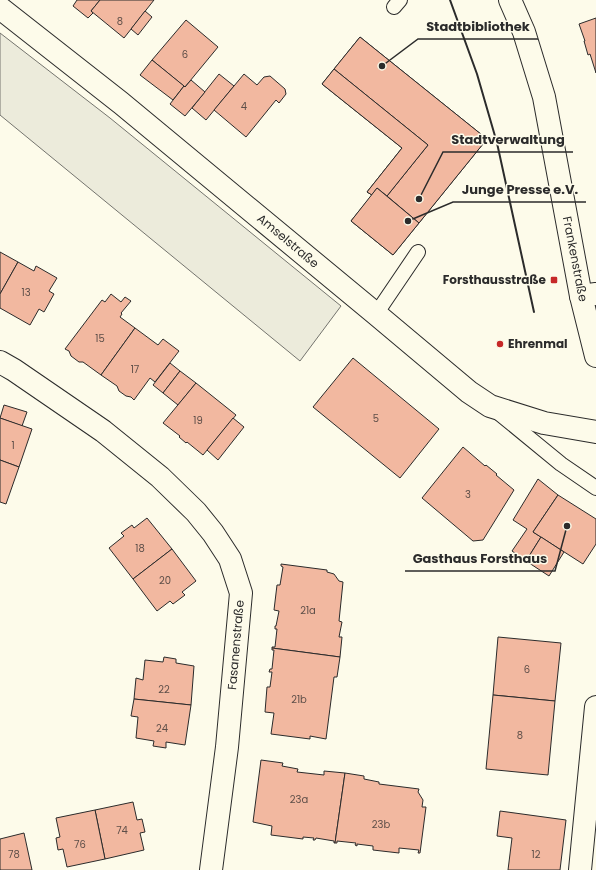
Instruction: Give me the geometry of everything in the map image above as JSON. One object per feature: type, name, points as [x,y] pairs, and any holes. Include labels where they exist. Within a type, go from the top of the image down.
[{"type":"street","name":"Frankenstraße","points":[[510,0],[524,32],[544,97],[589,295],[596,356]]},
{"type":"street","name":"Amselstraße","points":[[0,8],[121,103],[469,392],[490,406],[544,423],[596,432]]},
{"type":"street","name":"Fasanenstraße","points":[[0,362],[103,431],[160,477],[196,512],[213,533],[230,559],[241,593],[227,747],[211,870]]},
{"type":"street","points":[[580,870],[596,707]]},
{"type":"lane","points":[[376,314],[418,252]]},
{"type":"lane","points":[[490,406],[561,464],[596,488]]},
{"type":"shaded area","points":[[0,33],[110,118],[341,306],[300,361],[0,115]]},
{"type":"building","points":[[77,0],[100,0],[91,11],[93,13],[88,18],[73,6]]},
{"type":"building","points":[[100,0],[154,0],[124,38],[91,11]]},
{"type":"building","points":[[145,11],[152,17],[138,35],[131,29]]},
{"type":"building","points":[[596,18],[596,73],[590,54],[588,55],[579,24]]},
{"type":"building","points":[[186,20],[218,47],[185,87],[152,60]]},
{"type":"building","points":[[360,37],[487,139],[393,255],[351,221],[372,195],[367,192],[402,148],[322,84]]},
{"type":"building","points":[[360,37],[487,139],[419,223],[387,196],[428,145],[334,69]]},
{"type":"building","points":[[152,60],[184,86],[173,100],[140,75]]},
{"type":"building","points":[[334,69],[428,145],[387,196],[377,188],[372,195],[367,192],[402,148],[322,84]]},
{"type":"building","points":[[219,74],[234,86],[206,120],[192,108]]},
{"type":"building","points":[[244,74],[257,85],[264,77],[270,76],[285,89],[286,94],[279,103],[276,100],[246,137],[214,110]]},
{"type":"building","points":[[191,80],[205,92],[185,116],[170,104],[184,86],[185,87]]},
{"type":"building","points":[[377,188],[419,223],[393,255],[351,221]]},
{"type":"building","points":[[0,252],[18,262],[0,294]]},
{"type":"building","points":[[18,262],[34,271],[36,266],[57,278],[49,291],[54,294],[44,312],[39,309],[30,325],[0,308],[0,294]]},
{"type":"building","points":[[111,294],[121,302],[125,297],[131,301],[121,313],[122,314],[120,317],[135,328],[101,375],[83,362],[79,362],[71,356],[69,351],[65,349],[102,300],[105,302]]},
{"type":"building","points":[[135,328],[158,345],[163,339],[179,351],[155,382],[150,378],[134,400],[119,391],[117,386],[101,375]]},
{"type":"building","points":[[353,358],[439,429],[400,478],[313,407]]},
{"type":"building","points":[[170,363],[180,371],[163,393],[153,385]]},
{"type":"building","points":[[180,371],[196,383],[178,405],[163,393]]},
{"type":"building","points":[[196,383],[236,415],[203,455],[187,442],[186,443],[179,437],[180,436],[163,423]]},
{"type":"building","points":[[4,405],[27,412],[22,426],[0,418]]},
{"type":"building","points":[[0,418],[32,429],[19,467],[0,460]]},
{"type":"building","points":[[233,418],[244,427],[218,460],[207,450]]},
{"type":"building","points":[[463,447],[497,474],[496,475],[514,490],[483,540],[473,541],[422,498]]},
{"type":"building","points":[[0,460],[19,467],[6,504],[0,502]]},
{"type":"building","points":[[538,479],[558,495],[533,532],[541,537],[526,561],[512,551],[527,529],[513,520]]},
{"type":"building","points":[[558,495],[596,519],[596,544],[583,564],[533,532]]},
{"type":"building","points":[[147,518],[172,549],[133,579],[109,548],[124,536],[121,533],[132,525],[134,528]]},
{"type":"building","points":[[541,537],[564,552],[549,576],[526,561]]},
{"type":"building","points":[[172,549],[196,581],[182,592],[185,595],[173,604],[170,601],[157,611],[133,579]]},
{"type":"building","points":[[281,564],[327,570],[327,572],[334,574],[339,581],[343,582],[339,621],[342,622],[339,637],[342,637],[340,657],[272,648],[275,647],[277,629],[275,629],[275,626],[279,611],[274,610],[277,585],[280,585],[283,567]]},
{"type":"building","points":[[498,637],[561,643],[555,701],[493,695]]},
{"type":"building","points":[[272,648],[340,657],[337,677],[334,677],[326,739],[310,736],[310,739],[271,734],[274,713],[265,712],[267,687],[270,687],[272,672],[269,672],[270,669],[272,669],[274,650],[272,650]]},
{"type":"building","points":[[164,657],[176,659],[176,663],[194,666],[191,705],[134,699],[136,678],[143,680],[145,660],[163,662]]},
{"type":"building","points":[[493,695],[555,701],[548,775],[486,769]]},
{"type":"building","points":[[134,699],[191,705],[185,745],[166,742],[166,748],[153,746],[154,741],[136,738],[138,717],[131,716]]},
{"type":"building","points":[[261,760],[283,763],[282,766],[298,769],[297,772],[324,775],[324,771],[345,773],[335,843],[334,841],[316,838],[313,840],[314,838],[303,837],[303,839],[271,835],[272,826],[253,822]]},
{"type":"building","points":[[345,773],[364,776],[364,779],[379,782],[379,784],[419,789],[418,792],[423,800],[422,807],[426,807],[420,853],[418,853],[419,850],[399,848],[399,853],[373,850],[373,846],[357,844],[357,846],[355,845],[356,843],[337,841],[337,843],[335,843]]},
{"type":"building","points":[[133,802],[137,820],[142,819],[145,832],[140,833],[144,850],[105,859],[95,810]]},
{"type":"building","points":[[95,810],[105,859],[67,867],[63,849],[58,850],[56,838],[60,837],[56,818]]},
{"type":"building","points":[[500,811],[566,820],[560,870],[508,870],[512,838],[497,836]]},
{"type":"building","points":[[24,833],[32,870],[0,870],[0,839]]},
{"type":"wall","points":[[450,0],[477,74],[497,143],[534,312]]},
{"type":"place","name":"Stadtbibliothek","points":[[382,66]]},
{"type":"place","name":"Stadtverwaltung","points":[[419,199]]},
{"type":"place","name":"Junge Presse e.V.","points":[[408,221]]},
{"type":"place","name":"Forsthausstraße","points":[[554,280]]},
{"type":"place","name":"Ehrenmal","points":[[500,344]]},
{"type":"place","name":"Gasthaus Forsthaus","points":[[567,526]]}]
